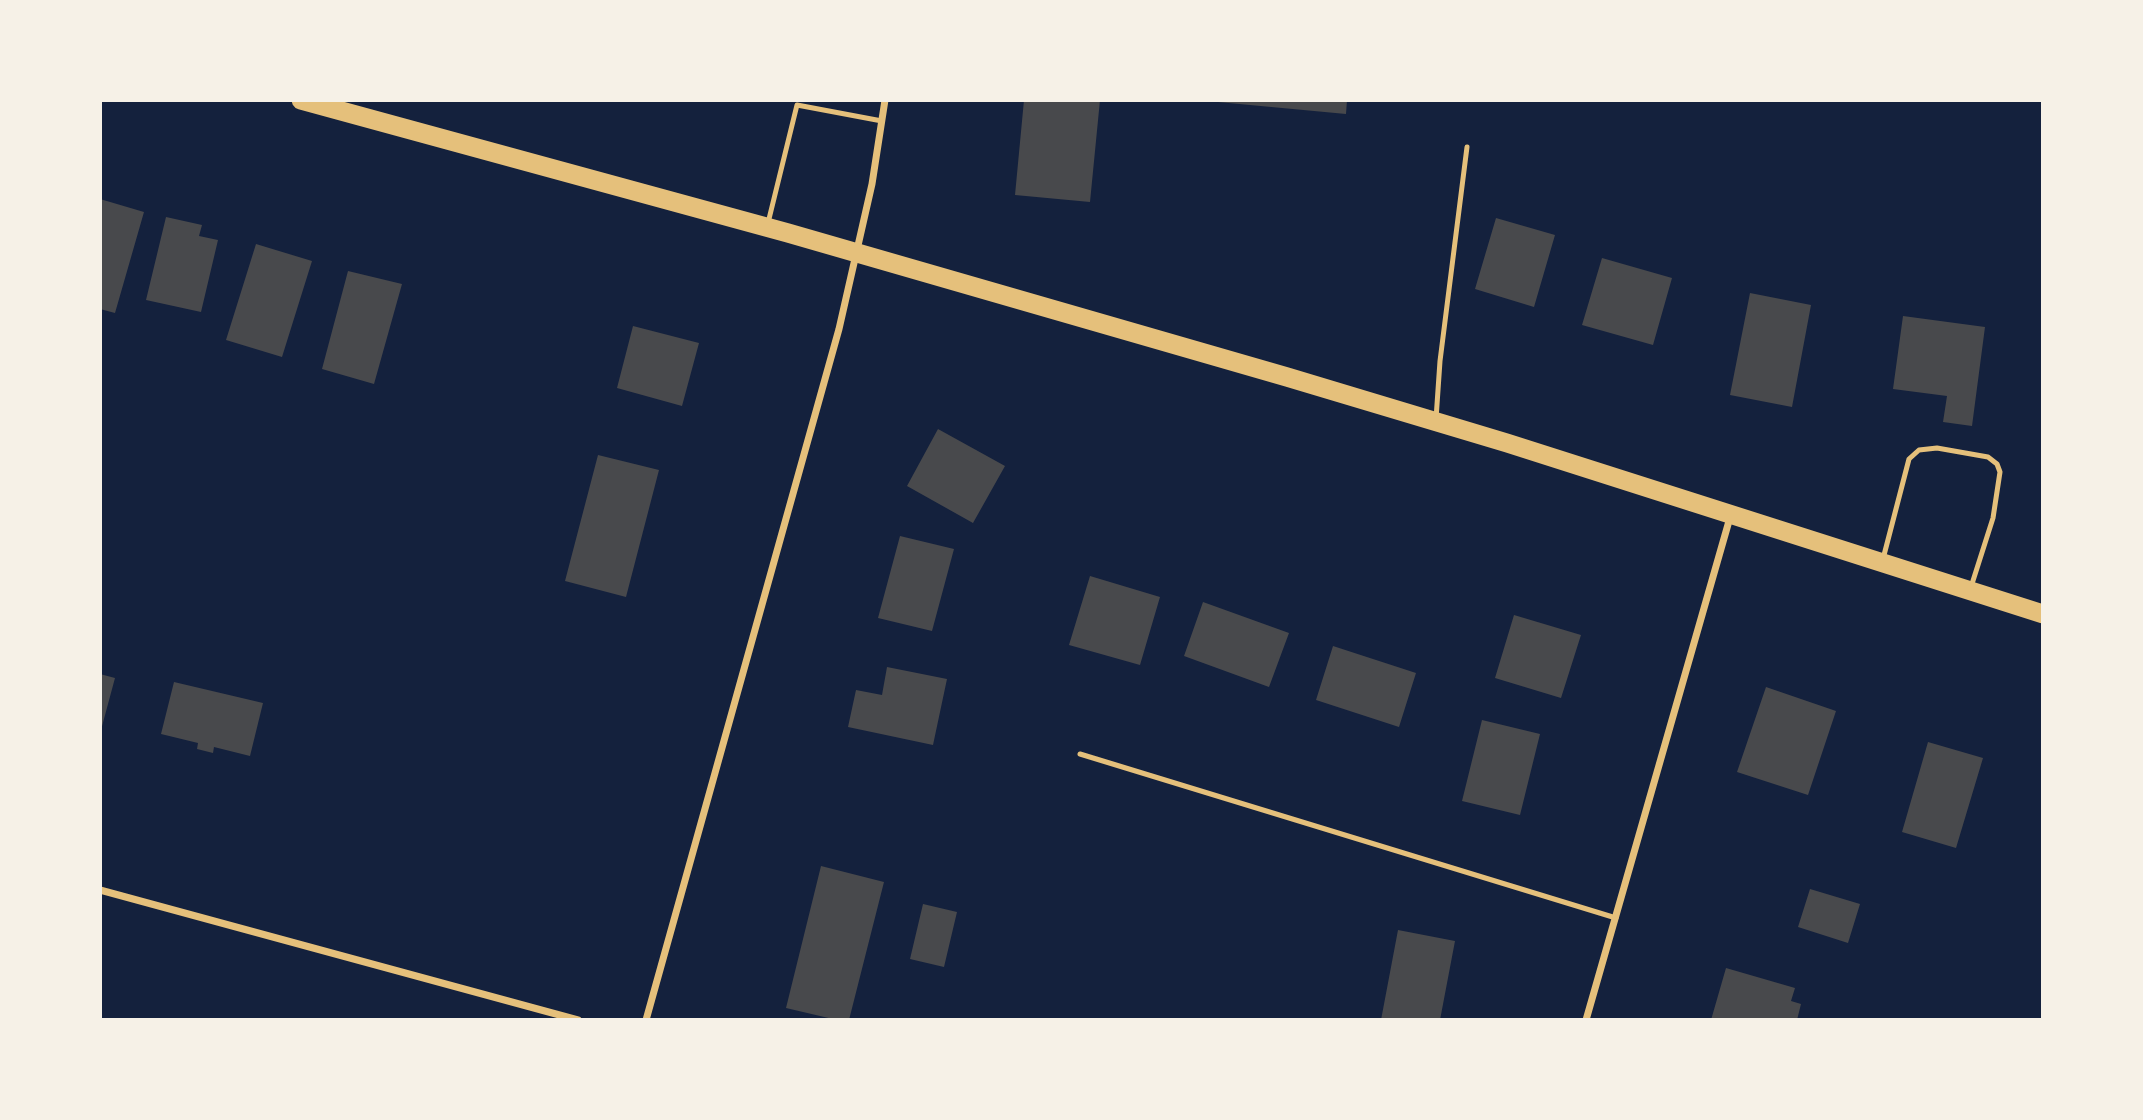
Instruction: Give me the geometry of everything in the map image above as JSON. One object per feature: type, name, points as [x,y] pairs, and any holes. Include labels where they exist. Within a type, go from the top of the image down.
[{"type":"highway","points":[[301,100],[766,227],[1243,364],[1731,514],[2043,614]]},
{"type":"street","points":[[646,1020],[839,329],[872,184],[885,100]]},
{"type":"street","points":[[1586,1020],[1731,514]]},
{"type":"street","points":[[100,890],[578,1020]]},
{"type":"lane","points":[[766,227],[797,105],[881,121]]},
{"type":"lane","points":[[1436,422],[1440,361],[1467,146]]},
{"type":"lane","points":[[1882,562],[1909,459],[1919,450],[1937,447],[1988,457],[1997,464],[2000,472],[1993,518],[1970,590]]},
{"type":"lane","points":[[1080,754],[1616,918]]},
{"type":"building","points":[[1024,100],[1100,100],[1090,202],[1015,195]]},
{"type":"building","points":[[1218,100],[1347,100],[1346,114]]},
{"type":"building","points":[[100,199],[144,212],[115,313],[100,309]]},
{"type":"building","points":[[166,217],[202,225],[199,236],[218,240],[201,312],[146,300]]},
{"type":"building","points":[[1496,218],[1555,235],[1534,307],[1475,289]]},
{"type":"building","points":[[256,244],[312,261],[282,357],[226,340]]},
{"type":"building","points":[[1602,258],[1672,278],[1653,345],[1582,325]]},
{"type":"building","points":[[348,271],[402,284],[374,384],[322,369]]},
{"type":"building","points":[[1750,293],[1811,305],[1792,407],[1730,395]]},
{"type":"building","points":[[1903,316],[1985,327],[1972,426],[1943,422],[1947,396],[1893,389]]},
{"type":"building","points":[[633,326],[699,343],[682,406],[617,388]]},
{"type":"building","points":[[938,429],[1005,466],[973,523],[907,486]]},
{"type":"building","points":[[598,455],[659,470],[626,597],[565,581]]},
{"type":"building","points":[[900,536],[954,549],[932,631],[878,618]]},
{"type":"building","points":[[1090,576],[1160,597],[1140,665],[1069,645]]},
{"type":"building","points":[[1203,602],[1289,633],[1269,687],[1184,656]]},
{"type":"building","points":[[1514,615],[1581,635],[1561,698],[1495,678]]},
{"type":"building","points":[[1333,646],[1416,673],[1399,727],[1316,700]]},
{"type":"building","points":[[887,667],[947,679],[933,745],[848,727],[856,690],[882,695]]},
{"type":"building","points":[[100,674],[115,678],[101,730],[100,730]]},
{"type":"building","points":[[174,682],[263,703],[250,756],[214,747],[213,753],[197,749],[198,743],[161,734]]},
{"type":"building","points":[[1766,687],[1836,711],[1808,795],[1737,772]]},
{"type":"building","points":[[1482,720],[1540,734],[1520,815],[1462,801]]},
{"type":"building","points":[[1928,742],[1983,758],[1956,848],[1902,832]]},
{"type":"building","points":[[821,866],[884,882],[849,1020],[837,1020],[786,1008]]},
{"type":"building","points":[[1810,889],[1860,904],[1848,943],[1798,927]]},
{"type":"building","points":[[923,904],[957,912],[944,967],[910,959]]},
{"type":"building","points":[[1398,930],[1455,941],[1440,1020],[1381,1020]]},
{"type":"building","points":[[1726,968],[1795,988],[1791,1001],[1801,1004],[1797,1020],[1711,1020]]}]
